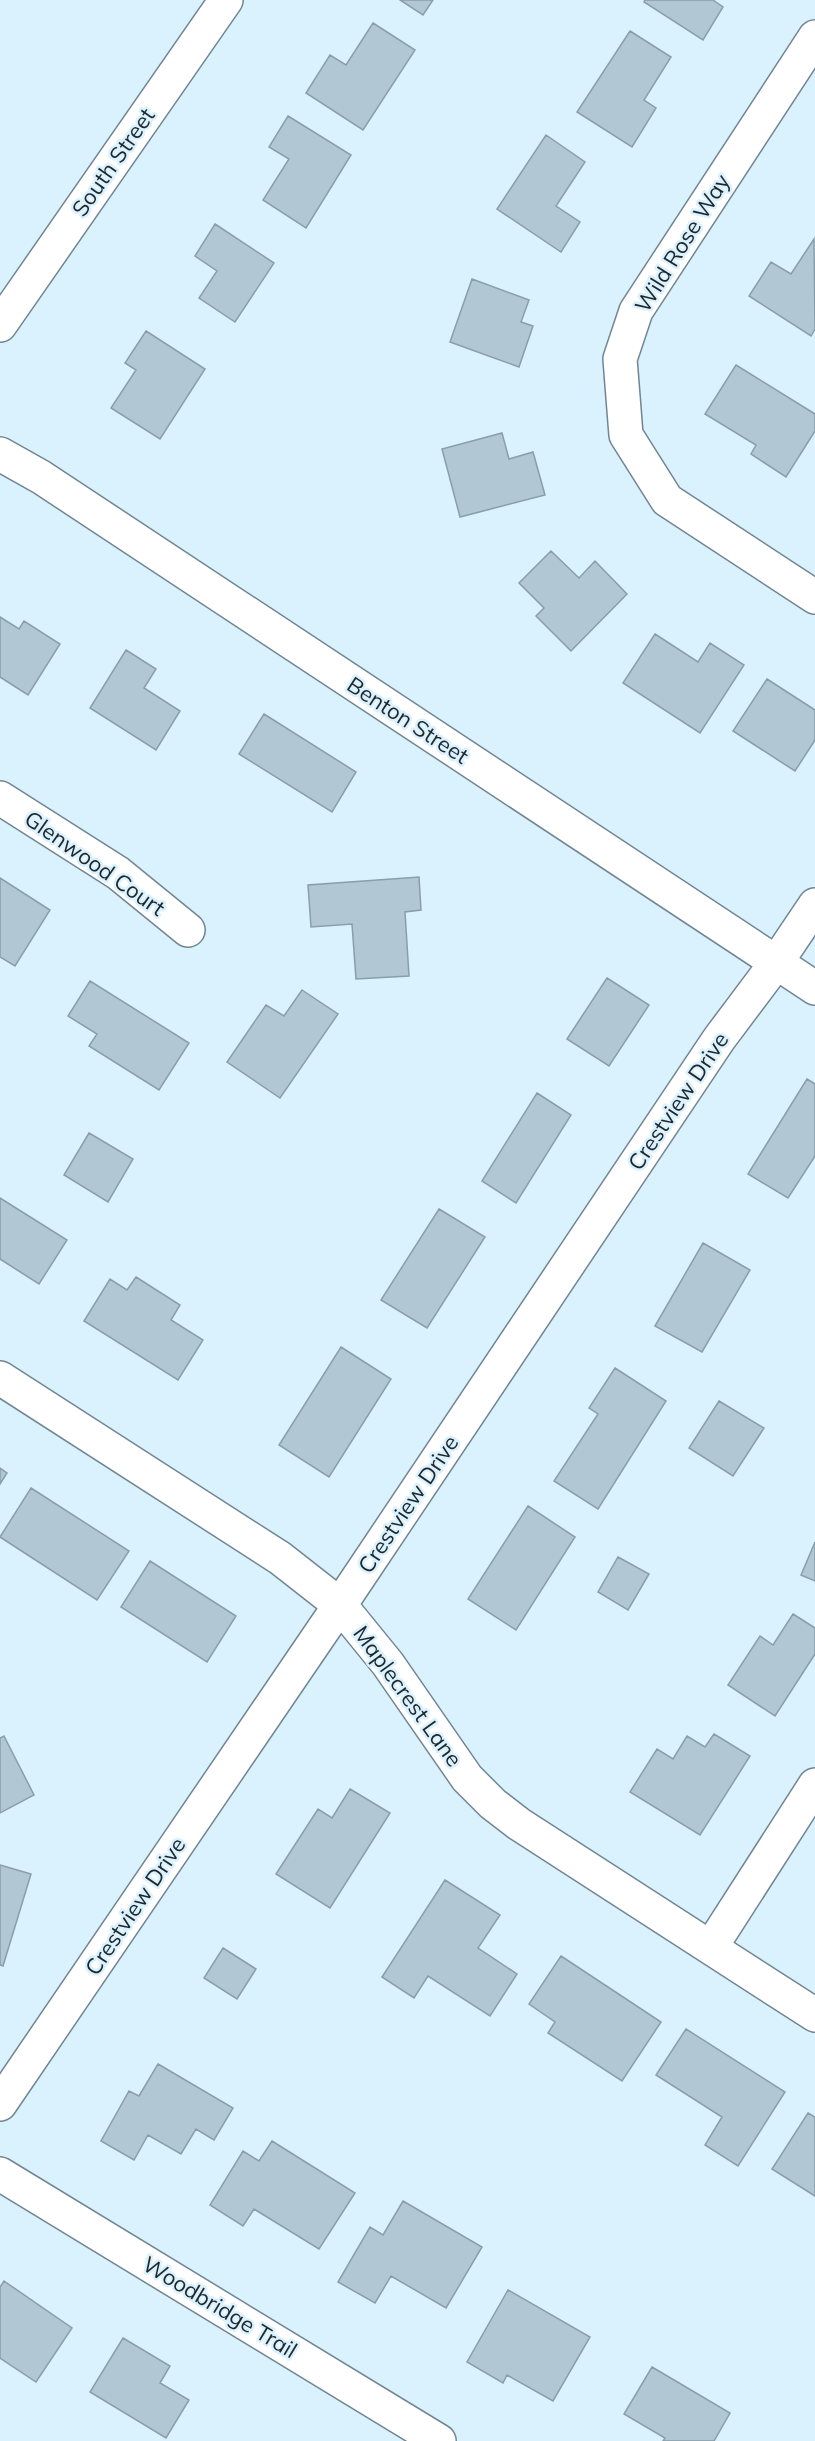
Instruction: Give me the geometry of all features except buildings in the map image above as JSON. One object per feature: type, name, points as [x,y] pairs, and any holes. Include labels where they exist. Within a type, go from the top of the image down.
[{"type":"street","name":"South Street","points":[[0,325],[226,0]]},
{"type":"street","name":"Wild Rose Way","points":[[815,37],[636,311],[620,358],[626,435],[667,500],[815,597]]},
{"type":"street","name":"Benton Street","points":[[0,454],[41,477],[815,988]]},
{"type":"street","name":"Glenwood Court","points":[[0,798],[118,873],[188,930]]},
{"type":"street","name":"Crestview Drive","points":[[0,2104],[340,1605],[712,1049],[776,963],[815,905]]},
{"type":"street","name":"Maplecrest Lane","points":[[0,1378],[280,1558],[340,1605],[388,1664],[467,1778],[493,1804],[519,1824],[815,2015]]},
{"type":"street","points":[[711,1947],[815,1785]]},
{"type":"street","name":"Woodbridge Trail","points":[[0,2174],[439,2441]]}]
